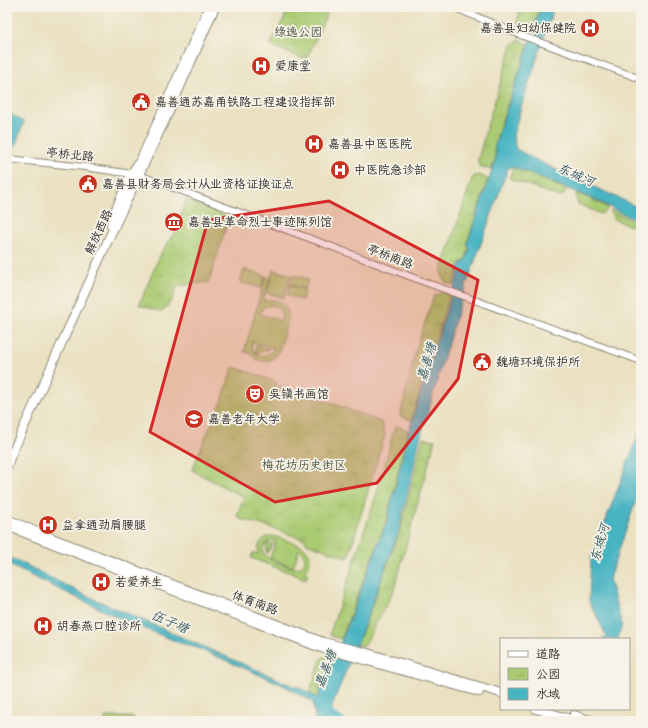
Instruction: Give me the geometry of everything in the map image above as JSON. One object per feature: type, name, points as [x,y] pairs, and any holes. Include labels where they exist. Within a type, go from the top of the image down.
[{"type":"main road","name":"解放西路","points":[[7,467],[209,7]]},
{"type":"main road","name":"解放西路","points":[[7,454],[106,237],[114,213],[174,101],[215,7]]},
{"type":"main road","name":"体育南路","points":[[7,519],[322,645]]},
{"type":"main road","name":"体育南路","points":[[7,526],[322,645],[500,693]]},
{"type":"main road","name":"体育南路","points":[[363,656],[448,684],[500,698]]},
{"type":"main road","points":[[540,710],[578,720],[593,721]]},
{"type":"main road","points":[[554,710],[578,720]]},
{"type":"street","points":[[453,7],[523,36],[641,79]]},
{"type":"street","name":"亭桥北路","points":[[10,160],[85,167],[136,174]]},
{"type":"street","name":"亭桥南路","points":[[136,174],[641,361]]},
{"type":"highlighted area","points":[[329,201],[478,280],[458,379],[377,483],[275,502],[150,432],[208,220]]},
{"type":"green space","name":"绿逸公园","points":[[274,7],[330,7],[306,60],[270,45],[286,15]]},
{"type":"green space","points":[[521,7],[540,7],[532,32],[521,28],[517,22]]},
{"type":"green space","points":[[519,40],[529,44],[499,129],[494,151],[495,159],[491,170],[479,166],[478,160],[512,45]]},
{"type":"green space","points":[[515,168],[566,189],[564,195],[559,197],[509,178],[513,169]]},
{"type":"green space","points":[[479,175],[488,179],[468,240],[469,248],[465,262],[462,261],[460,263],[453,285],[445,282],[441,272],[472,179],[474,176]]},
{"type":"green space","points":[[577,193],[608,207],[607,210],[601,214],[578,204],[576,197]]},
{"type":"green space","points":[[186,200],[220,213],[226,222],[226,227],[209,282],[177,286],[172,300],[162,312],[139,305],[161,253],[175,232]]},
{"type":"green space","points":[[611,210],[641,225],[641,230],[613,219],[610,212]]},
{"type":"green space","points":[[244,270],[265,276],[261,288],[240,282]]},
{"type":"green space","points":[[273,270],[291,275],[284,298],[267,293]]},
{"type":"green space","points":[[293,275],[308,279],[305,289],[290,284]]},
{"type":"green space","points":[[266,276],[270,278],[263,301],[276,300],[286,306],[287,310],[287,322],[281,344],[274,357],[267,361],[259,360],[249,352],[244,352]],"holes":[[[271,305],[280,310],[281,321],[260,314],[264,308]],[[252,341],[274,348],[268,354],[264,355],[259,355],[252,348]]]},
{"type":"green space","points":[[290,285],[305,290],[302,300],[287,295]]},
{"type":"green space","points":[[443,292],[450,294],[411,420],[400,416],[415,352],[434,296]]},
{"type":"green space","points":[[256,345],[269,349],[256,353]]},
{"type":"green space","name":"梅花坊历史街区","points":[[233,367],[276,382],[277,385],[321,399],[381,422],[385,434],[348,558],[306,543],[306,540],[266,526],[240,519],[237,514],[244,499],[243,497],[192,470],[221,403]]},
{"type":"green space","points":[[395,426],[408,430],[387,519],[341,639],[331,636],[330,633],[377,493]]},
{"type":"green space","points":[[423,438],[435,440],[394,590],[364,646],[357,645],[400,531]]},
{"type":"green space","points":[[273,536],[300,545],[308,552],[310,559],[304,572],[308,574],[306,579],[251,558],[253,553],[258,554],[259,544],[263,539]],"holes":[[[270,541],[276,541],[270,558],[293,567],[299,550],[304,556],[305,562],[298,568],[294,568],[278,563],[267,557],[263,548],[266,543],[267,554],[273,544],[267,543]]]},
{"type":"green space","points":[[323,657],[333,660],[320,688],[318,698],[309,694]]},
{"type":"green space","points":[[105,717],[134,717],[134,721],[105,721]]},
{"type":"water","points":[[541,7],[554,7],[513,135],[516,149],[641,209],[641,223],[598,201],[514,167],[508,168],[460,303],[421,435],[399,530],[364,626],[333,703],[329,721],[314,721],[313,702],[283,685],[204,651],[180,643],[119,618],[7,564],[7,557],[18,561],[85,595],[298,687],[318,698],[321,688],[327,679],[387,521],[409,430],[462,262],[465,262],[470,248],[467,244],[496,159],[496,151],[494,150],[499,131]]},
{"type":"water","points":[[7,112],[24,122],[14,149],[7,158],[7,138],[10,135],[10,127],[7,125]]},
{"type":"water","name":"东城河","points":[[641,428],[641,486],[609,579],[622,625],[618,638],[604,638],[606,635],[589,601],[591,558]]},
{"type":"waterway","name":"伍子塘","points":[[321,711],[341,721]]},
{"type":"place","name":"嘉善县妇幼保健院","points":[[590,28]]},
{"type":"place","name":"爱康堂","points":[[261,66]]},
{"type":"place","name":"嘉善通苏嘉甬铁路工程建设指挥部","points":[[141,102]]},
{"type":"place","name":"嘉善县中医医院","points":[[314,144]]},
{"type":"place","name":"中医院急诊部","points":[[340,170]]},
{"type":"place","name":"嘉善县财务局会计从业资格证换证点","points":[[88,184]]},
{"type":"place","name":"嘉善县革命烈士事迹陈列馆","points":[[174,222]]},
{"type":"place","name":"魏塘环境保护所","points":[[482,362]]},
{"type":"place","name":"吴镇书画馆","points":[[255,394]]},
{"type":"place","name":"嘉善老年大学","points":[[194,419]]},
{"type":"place","name":"益拿通劲肩腰腿","points":[[48,525]]},
{"type":"place","name":"若爱养生","points":[[101,582]]},
{"type":"place","name":"胡春燕口腔诊所","points":[[43,626]]},
{"type":"water label","name":"嘉善塘","points":[[427,362]]},
{"type":"water label","name":"嘉善塘","points":[[326,669]]}]
